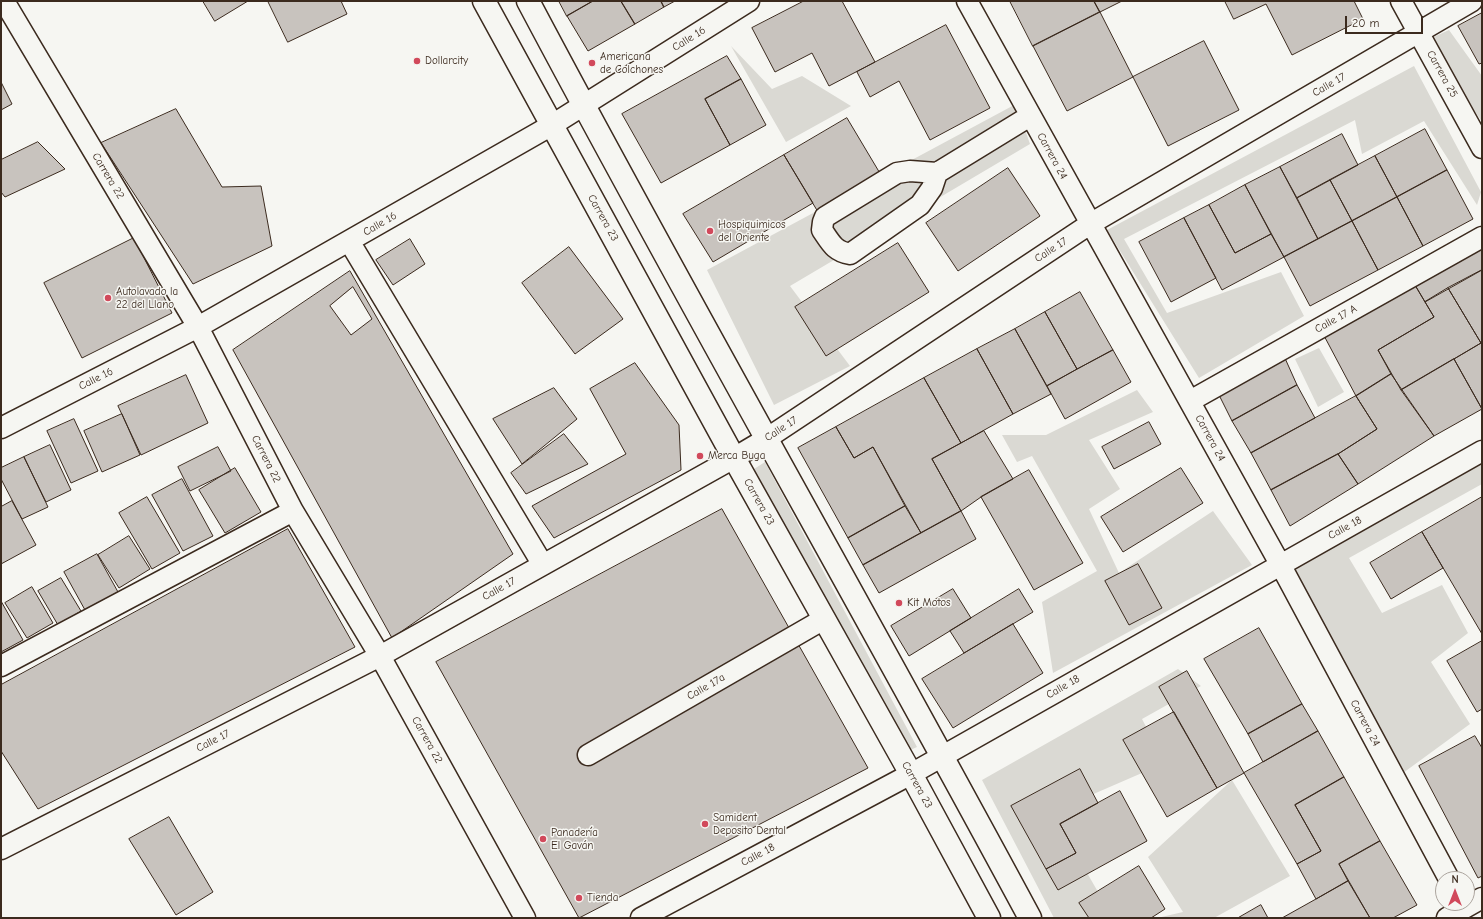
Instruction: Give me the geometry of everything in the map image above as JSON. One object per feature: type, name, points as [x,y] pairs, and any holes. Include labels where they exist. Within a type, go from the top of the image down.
[{"type":"street","name":"Carrera 22","points":[[4,1],[198,327],[293,511],[380,656],[525,918]]},
{"type":"street","name":"Carrera 23","points":[[484,1],[734,458],[911,774],[989,918]]},
{"type":"street","points":[[528,1],[583,106],[766,439],[943,756],[1030,918]]},
{"type":"street","name":"Calle 16","points":[[1,428],[198,327],[349,241],[552,125],[749,1]]},
{"type":"street","name":"Carrera 24","points":[[967,1],[1280,564],[1444,871]]},
{"type":"street","name":"Carrera 25","points":[[1401,1],[1482,148]]},
{"type":"street","name":"Calle 17","points":[[1,849],[380,656],[734,458],[766,439],[1090,224],[1472,1]]},
{"type":"street","points":[[937,173],[932,188],[920,205],[850,254],[841,253],[836,250],[822,230],[825,217],[897,173],[910,171],[937,173],[1030,116]]},
{"type":"street","name":"Calle 17 A","points":[[1190,400],[1482,237]]},
{"type":"street","points":[[349,241],[543,565]]},
{"type":"street","name":"Calle 18","points":[[641,918],[911,774],[1482,451]]},
{"type":"street","points":[[1,666],[293,511]]},
{"type":"street","name":"Calle 17a","points":[[588,755],[824,619]]},
{"type":"street","points":[[1461,912],[1482,898]]},
{"type":"shaded area","points":[[1449,30],[1482,76],[1482,122],[1427,40]]},
{"type":"shaded area","points":[[731,46],[772,89],[802,76],[851,106],[786,142]]},
{"type":"shaded area","points":[[1414,66],[1481,192],[1477,205],[1424,121],[1362,154],[1355,120],[1124,239],[1167,313],[1281,272],[1304,316],[1199,378],[1107,230]]},
{"type":"shaded area","points":[[1016,104],[1030,144],[790,286],[850,366],[774,405],[707,270]]},
{"type":"shaded area","points":[[1319,348],[1344,392],[1318,407],[1295,359]]},
{"type":"shaded area","points":[[1137,390],[1153,412],[1089,440],[1120,489],[1089,509],[1119,573],[1213,511],[1252,565],[1053,673],[1042,602],[1097,571],[1032,456],[1017,462],[1002,435],[1046,435]]},
{"type":"shaded area","points":[[1482,460],[1482,484],[1349,558],[1382,613],[1442,585],[1468,633],[1431,662],[1470,724],[1403,773],[1294,570]]},
{"type":"shaded area","points":[[765,462],[917,747],[908,751],[754,469]]},
{"type":"shaded area","points":[[1178,669],[1201,686],[1142,719],[1165,763],[1052,812],[1113,918],[1054,918],[982,780]]},
{"type":"shaded area","points":[[1232,780],[1290,876],[1214,918],[1157,918],[1183,912],[1148,857]]},
{"type":"building","points":[[203,1],[248,1],[215,21]]},
{"type":"building","points":[[268,1],[341,1],[347,14],[288,42]]},
{"type":"building","points":[[559,1],[593,1],[567,16]]},
{"type":"building","points":[[593,1],[621,1],[635,24],[588,51],[567,16]]},
{"type":"building","points":[[621,1],[661,1],[664,7],[635,24]]},
{"type":"building","points":[[661,1],[675,1],[664,7]]},
{"type":"building","points":[[804,1],[842,1],[875,62],[829,86],[812,53],[775,72],[752,28]]},
{"type":"building","points":[[1010,1],[1094,1],[1100,12],[1033,46]]},
{"type":"building","points":[[1094,1],[1122,1],[1100,12]]},
{"type":"building","points":[[1225,1],[1354,1],[1363,19],[1292,55],[1266,4],[1234,19]]},
{"type":"building","points":[[1100,12],[1133,77],[1067,111],[1033,46]]},
{"type":"building","points":[[1482,13],[1482,63],[1479,64],[1458,26]]},
{"type":"building","points":[[946,25],[990,108],[930,140],[899,81],[870,97],[857,72]]},
{"type":"building","points":[[1204,41],[1239,110],[1168,146],[1133,77]]},
{"type":"building","points":[[727,56],[741,79],[705,99],[730,145],[661,183],[622,114]]},
{"type":"building","points":[[741,79],[766,125],[730,145],[705,99]]},
{"type":"building","points":[[1,82],[12,104],[1,110]]},
{"type":"building","points":[[176,109],[222,187],[261,186],[272,246],[193,284],[101,143]]},
{"type":"building","points":[[847,118],[881,175],[818,212],[784,155]]},
{"type":"building","points":[[1425,129],[1447,170],[1397,197],[1375,156]]},
{"type":"building","points":[[1342,134],[1358,165],[1297,198],[1280,167]]},
{"type":"building","points":[[38,142],[65,169],[5,197],[1,192],[1,160]]},
{"type":"building","points":[[784,155],[813,203],[713,262],[683,214]]},
{"type":"building","points":[[1375,156],[1397,197],[1352,221],[1330,180]]},
{"type":"building","points":[[1280,167],[1318,239],[1284,257],[1245,185]]},
{"type":"building","points":[[1008,168],[1040,216],[958,271],[926,223]]},
{"type":"building","points":[[1447,170],[1473,219],[1423,246],[1397,197]]},
{"type":"building","points":[[1330,180],[1352,221],[1318,239],[1297,198]]},
{"type":"building","points":[[1245,185],[1271,234],[1235,253],[1209,205]]},
{"type":"building","points":[[1397,197],[1423,246],[1378,270],[1352,221]]},
{"type":"building","points":[[1209,205],[1235,253],[1271,234],[1284,257],[1222,290],[1184,218]]},
{"type":"building","points":[[1184,218],[1216,278],[1171,302],[1139,242]]},
{"type":"building","points":[[1352,221],[1378,270],[1310,306],[1284,257]]},
{"type":"building","name":"Autolavado la 22 del Llano","points":[[134,238],[172,313],[82,358],[44,283]]},
{"type":"building","points":[[410,239],[425,264],[393,285],[376,260]]},
{"type":"building","points":[[898,243],[929,292],[826,356],[795,307]]},
{"type":"building","points":[[1482,246],[1482,270],[1425,302],[1412,280]]},
{"type":"building","points":[[569,247],[623,319],[575,354],[522,283]]},
{"type":"building","points":[[1482,270],[1482,409],[1454,359],[1481,343],[1448,288]]},
{"type":"building","points":[[350,271],[513,554],[392,638],[233,350]]},
{"type":"building","points":[[1412,280],[1434,317],[1378,350],[1391,374],[1356,396],[1321,330]]},
{"type":"building","points":[[353,287],[372,319],[351,335],[330,306]]},
{"type":"building","points":[[1448,288],[1481,343],[1401,390],[1378,350],[1434,317],[1425,302]]},
{"type":"building","points":[[1080,292],[1113,350],[1077,369],[1045,312]]},
{"type":"building","points":[[1045,312],[1077,369],[1047,386],[1015,329]]},
{"type":"building","points":[[1015,329],[1051,394],[1013,414],[977,349]]},
{"type":"building","points":[[977,349],[1013,414],[961,443],[924,378]]},
{"type":"building","points":[[1113,350],[1131,382],[1065,419],[1047,386]]},
{"type":"building","points":[[1284,356],[1297,385],[1232,421],[1217,391]]},
{"type":"building","points":[[1454,359],[1482,409],[1434,436],[1401,390]]},
{"type":"building","points":[[635,363],[679,425],[681,470],[554,538],[532,506],[626,454],[590,389]]},
{"type":"building","points":[[1391,374],[1434,436],[1358,484],[1338,454],[1377,429],[1356,396]]},
{"type":"building","points":[[186,375],[208,423],[141,455],[118,406]]},
{"type":"building","points":[[924,378],[961,443],[932,459],[961,511],[921,533],[873,447],[854,458],[836,427]]},
{"type":"building","points":[[1297,385],[1315,418],[1251,453],[1232,421]]},
{"type":"building","points":[[554,388],[577,419],[522,464],[493,419]]},
{"type":"building","points":[[1356,396],[1377,429],[1338,454],[1271,490],[1251,453]]},
{"type":"building","points":[[122,414],[140,455],[102,472],[84,431]]},
{"type":"building","points":[[74,419],[98,471],[71,483],[47,431]]},
{"type":"building","points":[[1149,422],[1161,444],[1114,469],[1102,447]]},
{"type":"building","points":[[836,427],[854,458],[873,447],[905,506],[848,538],[798,448]]},
{"type":"building","points":[[984,431],[1013,479],[981,497],[961,511],[932,459]]},
{"type":"building","points":[[564,434],[588,464],[526,494],[511,473]]},
{"type":"building","points":[[50,445],[71,490],[46,502],[24,457]]},
{"type":"building","points":[[218,447],[231,471],[190,491],[178,467]]},
{"type":"building","points":[[1338,454],[1358,484],[1290,526],[1271,490]]},
{"type":"building","points":[[24,457],[48,507],[22,519],[1,479],[1,468]]},
{"type":"building","points":[[235,468],[261,512],[225,533],[199,490]]},
{"type":"building","points":[[1181,468],[1203,503],[1123,552],[1101,517]]},
{"type":"building","points":[[1029,470],[1083,563],[1034,590],[981,497]]},
{"type":"building","points":[[182,479],[213,536],[183,551],[152,495]]},
{"type":"building","points":[[147,497],[180,553],[152,569],[119,513]]},
{"type":"building","points":[[1482,497],[1482,634],[1422,532]]},
{"type":"building","points":[[12,501],[36,545],[1,564],[1,507]]},
{"type":"building","points":[[905,506],[921,533],[863,565],[848,538]]},
{"type":"building","points":[[722,509],[868,768],[579,918],[436,662]]},
{"type":"building","points":[[961,511],[976,539],[879,593],[863,565]]},
{"type":"building","points":[[288,529],[355,647],[38,809],[1,751],[1,685]]},
{"type":"building","points":[[1422,532],[1443,568],[1391,599],[1370,563]]},
{"type":"building","points":[[129,536],[150,569],[119,588],[98,555]]},
{"type":"building","points":[[97,554],[118,592],[85,610],[64,572]]},
{"type":"building","points":[[1138,564],[1162,608],[1129,625],[1105,581]]},
{"type":"building","points":[[61,578],[81,611],[58,625],[38,591]]},
{"type":"building","points":[[32,587],[53,623],[27,638],[5,603]]},
{"type":"building","points":[[953,589],[971,618],[909,656],[891,626]]},
{"type":"building","points":[[1019,589],[1033,612],[964,653],[950,631]]},
{"type":"building","points":[[1,601],[23,640],[1,652]]},
{"type":"building","points":[[1013,624],[1043,673],[953,728],[922,679]]},
{"type":"building","points":[[1259,628],[1302,704],[1248,734],[1204,659]]},
{"type":"building","points":[[1482,641],[1482,709],[1477,712],[1447,661]]},
{"type":"building","points":[[1187,671],[1244,773],[1217,788],[1159,687]]},
{"type":"building","points":[[1302,704],[1318,731],[1263,762],[1248,734]]},
{"type":"building","points":[[1174,712],[1217,788],[1167,817],[1123,740]]},
{"type":"building","points":[[1318,731],[1344,777],[1295,805],[1321,851],[1297,864],[1244,773]]},
{"type":"building","points":[[1475,736],[1482,748],[1482,876],[1478,878],[1419,766]]},
{"type":"building","points":[[1080,769],[1098,803],[1060,824],[1076,853],[1046,869],[1011,806]]},
{"type":"building","points":[[1344,777],[1380,841],[1339,864],[1348,881],[1316,899],[1297,864],[1321,851],[1295,805]]},
{"type":"building","points":[[1120,791],[1147,841],[1058,890],[1046,869],[1076,853],[1060,824]]},
{"type":"building","points":[[169,817],[213,892],[176,915],[129,839]]},
{"type":"building","points":[[1380,841],[1417,905],[1393,918],[1370,918],[1339,864]]},
{"type":"building","points":[[1139,866],[1165,909],[1151,918],[1089,918],[1079,903]]},
{"type":"building","points":[[1348,881],[1370,918],[1282,918],[1316,899]]},
{"type":"building","points":[[1261,905],[1268,918],[1238,918]]},
{"type":"place","name":"Dollarcity","points":[[417,61]]},
{"type":"place","name":"Americana de Colchones","points":[[592,63]]},
{"type":"place","name":"Hospiquimicos del Oriente","points":[[710,231]]},
{"type":"place","name":"Autolavado la 22 del Llano","points":[[108,298]]},
{"type":"place","name":"Merca Buga","points":[[700,456]]},
{"type":"place","name":"Kit Motos","points":[[899,603]]},
{"type":"place","name":"Samident Deposito Dental","points":[[705,824]]},
{"type":"place","name":"Panadería El Gaván","points":[[543,839]]},
{"type":"place","name":"Tienda","points":[[579,898]]}]
